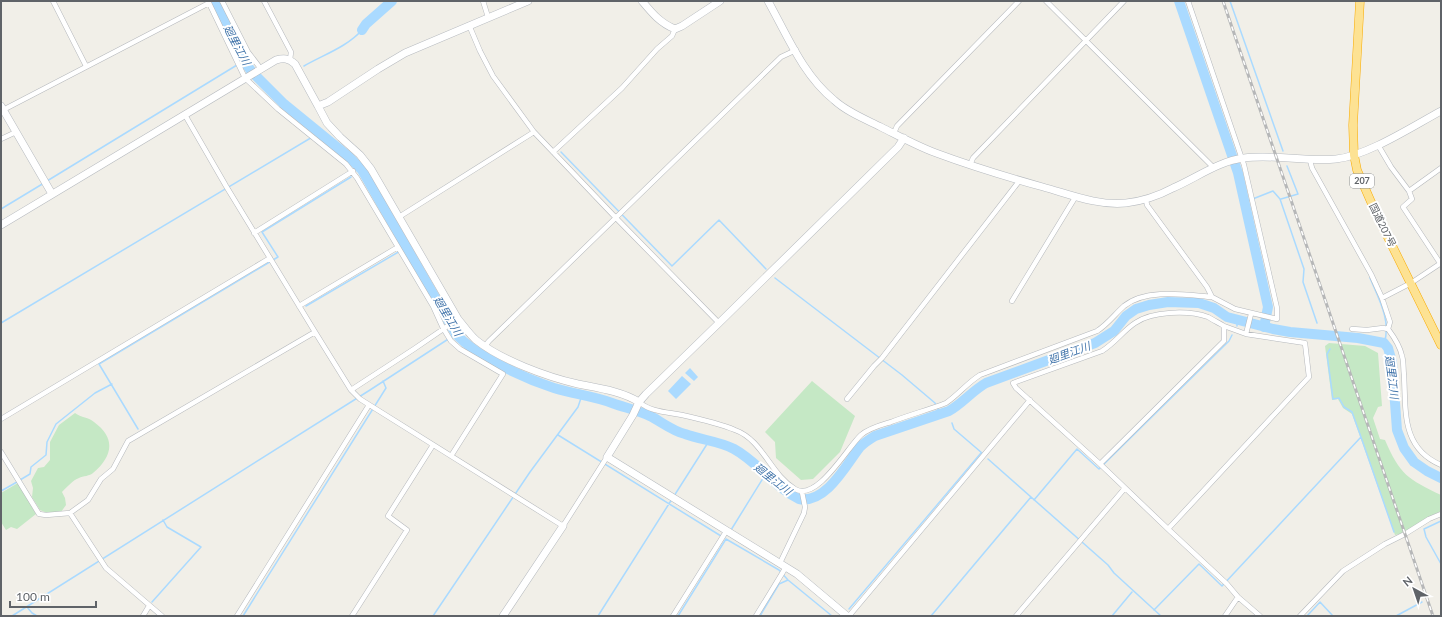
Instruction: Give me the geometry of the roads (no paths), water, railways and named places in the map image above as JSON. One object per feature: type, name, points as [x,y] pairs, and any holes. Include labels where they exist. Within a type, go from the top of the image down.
[{"type":"highway","name":"国道207号","points":[[1360,1],[1353,125],[1354,155],[1357,170],[1441,345]]},
{"type":"street","points":[[53,1],[86,66]]},
{"type":"street","points":[[222,1],[248,52],[261,69]]},
{"type":"street","points":[[264,1],[291,52],[290,60]]},
{"type":"street","points":[[483,1],[488,17]]},
{"type":"street","points":[[318,106],[328,102],[405,53],[528,1]]},
{"type":"street","points":[[642,1],[655,17],[664,24],[675,29]]},
{"type":"street","points":[[553,152],[622,88],[657,49],[672,36],[675,29],[720,1]]},
{"type":"street","points":[[768,1],[806,70],[834,101],[854,113],[935,152],[970,165],[1100,202],[1123,203],[1146,200],[1214,168],[1242,158],[1290,157],[1310,160],[1337,159],[1354,155],[1378,145],[1441,111]]},
{"type":"street","points":[[894,133],[897,126],[1019,1]]},
{"type":"street","points":[[1046,1],[1087,40],[1214,168]]},
{"type":"street","points":[[970,165],[973,158],[1124,1]]},
{"type":"street","points":[[1,225],[276,60],[282,58],[290,60],[295,64],[327,123],[340,138],[360,155],[372,169],[456,320],[476,340],[519,364],[550,376],[619,393],[633,398],[638,404],[662,412],[720,424],[737,430],[749,438],[758,447],[785,482],[802,492],[808,491],[819,483],[839,463],[853,444],[866,431],[933,408],[954,397],[973,379],[980,375],[1097,331],[1105,326],[1125,305],[1148,295],[1172,294],[1212,297],[1235,309],[1277,320],[1276,308],[1242,158],[1188,1]]},
{"type":"street","points":[[52,194],[2,108],[209,3],[245,78],[278,109],[353,171],[433,306],[449,339],[460,349],[503,374],[451,456]]},
{"type":"street","points":[[469,25],[493,76],[534,132],[619,215],[719,323]]},
{"type":"street","points":[[486,346],[489,341],[781,57],[796,50]]},
{"type":"street","points":[[185,115],[254,233],[353,392],[360,399],[563,526]]},
{"type":"street","points":[[1,139],[16,132]]},
{"type":"street","points":[[399,217],[534,132]]},
{"type":"street","points":[[503,616],[605,461],[638,404],[646,394],[898,147],[904,138]]},
{"type":"street","points":[[1378,145],[1391,167],[1409,191],[1412,199],[1403,207],[1441,263],[1411,283],[1382,298]]},
{"type":"street","points":[[1310,160],[1312,168],[1368,268],[1382,298],[1390,322],[1386,329]]},
{"type":"street","points":[[1409,191],[1441,168]]},
{"type":"street","points":[[254,233],[353,171]]},
{"type":"street","points":[[847,399],[880,360],[1020,180]]},
{"type":"street","points":[[1012,301],[1076,196]]},
{"type":"street","points":[[1146,200],[1147,205],[1207,287],[1212,297]]},
{"type":"street","points":[[299,306],[399,250]]},
{"type":"street","points":[[1,419],[271,260]]},
{"type":"street","points":[[1168,530],[1309,377],[1305,343],[1246,334],[1224,326],[1208,317],[1193,313],[1163,313],[1147,316],[1136,322],[1102,351],[1013,383],[1016,388],[1102,466],[1168,530],[1225,582],[1238,597],[1260,616]]},
{"type":"street","points":[[1246,334],[1250,314]]},
{"type":"street","points":[[353,392],[456,320]]},
{"type":"street","points":[[1102,466],[1224,341],[1224,326]]},
{"type":"street","points":[[1352,329],[1386,329],[1395,338],[1402,356],[1408,427],[1412,440],[1425,456],[1441,465]]},
{"type":"street","points":[[1,452],[39,514],[46,515],[70,513],[88,500],[101,478],[113,469],[128,441],[315,332]]},
{"type":"street","points":[[605,461],[673,497],[726,534],[782,569],[797,574],[848,616],[1030,400]]},
{"type":"street","points":[[237,616],[372,406]]},
{"type":"street","points":[[352,616],[407,530],[388,516],[433,445]]},
{"type":"street","points":[[1016,616],[1125,488]]},
{"type":"street","points":[[756,616],[782,569],[804,513],[805,507],[802,492]]},
{"type":"street","points":[[70,513],[100,560],[149,606],[162,616]]},
{"type":"street","points":[[1300,616],[1343,571],[1385,544],[1429,519],[1441,514]]},
{"type":"street","points":[[673,616],[726,534]]},
{"type":"street","points":[[1225,616],[1238,597]]},
{"type":"street","points":[[143,616],[149,606]]},
{"type":"water","points":[[690,368],[698,377],[694,381],[685,373]]},
{"type":"water","points":[[682,376],[691,384],[676,399],[668,391]]},
{"type":"waterway","name":"廻里江川","points":[[215,1],[244,61],[252,72],[284,104],[349,157],[362,170],[456,334],[465,343],[488,359],[515,373],[542,384],[638,411],[681,433],[722,444],[734,449],[743,454],[782,488],[799,499],[809,499],[818,496],[842,473],[860,447],[875,436],[949,411],[986,383],[1095,343],[1114,331],[1126,316],[1136,309],[1168,302],[1199,303],[1214,308],[1227,317],[1273,329],[1358,338],[1384,343],[1388,348],[1392,362],[1397,430],[1404,448],[1414,462],[1441,478]]},
{"type":"waterway","points":[[362,30],[366,24],[392,1]]},
{"type":"waterway","points":[[1179,1],[1238,173],[1268,307],[1264,327]]},
{"type":"waterway","points":[[1230,1],[1283,151]]},
{"type":"waterway","points":[[304,66],[342,46],[362,30]]},
{"type":"waterway","name":"廻里江川","points":[[240,63],[244,61]]},
{"type":"waterway","points":[[47,181],[237,65]]},
{"type":"waterway","points":[[1,323],[319,133]]},
{"type":"waterway","points":[[561,152],[672,266],[719,220],[766,269]]},
{"type":"waterway","points":[[1281,199],[1298,194],[1287,166]]},
{"type":"waterway","points":[[138,429],[99,364],[278,257],[262,232],[351,177]]},
{"type":"waterway","points":[[1,209],[44,183]]},
{"type":"waterway","points":[[1245,202],[1273,191],[1280,199],[1304,269],[1303,282],[1317,323]]},
{"type":"waterway","points":[[306,306],[407,247]]},
{"type":"waterway","points":[[775,278],[902,375],[935,403],[940,414]]},
{"type":"waterway","points":[[1370,278],[1380,301],[1385,318],[1386,335],[1384,343]]},
{"type":"waterway","name":"廻里江川","points":[[1237,320],[1237,326]]},
{"type":"waterway","points":[[12,616],[456,334]]},
{"type":"waterway","points":[[1034,500],[1077,449],[1099,469],[1229,341],[1232,335]]},
{"type":"waterway","points":[[1154,610],[1199,564],[1222,586],[1361,437],[1352,412],[1344,407],[1339,398],[1333,399],[1327,354],[1330,349]]},
{"type":"waterway","points":[[243,616],[386,388],[383,381]]},
{"type":"waterway","points":[[20,480],[30,474],[31,467],[46,455],[47,442],[56,424],[95,393],[112,384]]},
{"type":"waterway","points":[[433,616],[530,472],[578,407],[582,395]]},
{"type":"waterway","points":[[952,423],[954,429],[982,453]]},
{"type":"waterway","points":[[558,435],[721,536]]},
{"type":"waterway","points":[[1361,437],[1394,532]]},
{"type":"waterway","points":[[674,496],[709,441]]},
{"type":"waterway","points":[[849,609],[981,453]]},
{"type":"waterway","points":[[988,459],[1108,565],[1114,573],[1161,616]]},
{"type":"waterway","points":[[731,530],[765,475]]},
{"type":"waterway","points":[[1,491],[17,482]]},
{"type":"waterway","points":[[931,616],[1031,497]]},
{"type":"waterway","points":[[598,616],[672,499]]},
{"type":"waterway","points":[[152,602],[201,547],[167,527],[163,520]]},
{"type":"waterway","points":[[1441,521],[1424,529],[1426,537],[1441,564]]},
{"type":"waterway","points":[[678,616],[726,539],[779,570],[788,580],[832,616]]},
{"type":"waterway","points":[[760,616],[779,584],[788,580]]},
{"type":"waterway","points":[[1112,616],[1132,592]]},
{"type":"waterway","points":[[1307,616],[1320,602],[1333,616]]},
{"type":"waterway","points":[[1396,616],[1422,602]]},
{"type":"waterway","points":[[27,607],[37,616]]},
{"type":"railway","points":[[1223,1],[1433,616]]}]
